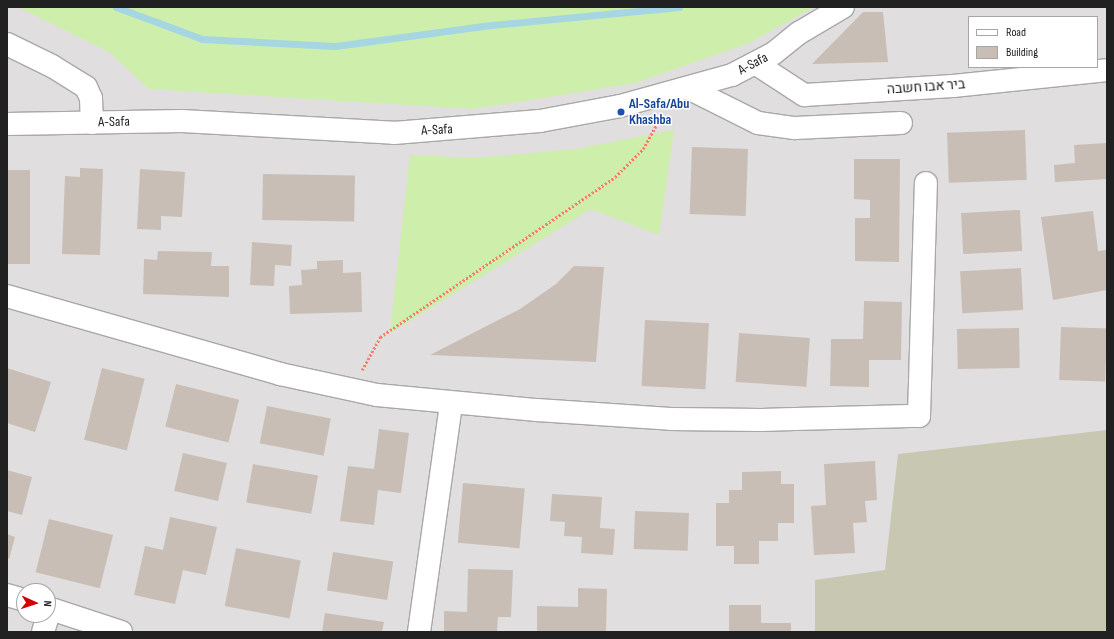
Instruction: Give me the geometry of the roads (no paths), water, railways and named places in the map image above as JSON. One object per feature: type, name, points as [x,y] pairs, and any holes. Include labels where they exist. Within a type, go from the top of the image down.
[{"type":"street","name":"A-Safa","points":[[7,124],[182,121],[394,132],[440,130],[540,121],[681,91],[732,75],[755,63],[843,7]]},
{"type":"street","points":[[7,44],[52,66],[86,87],[91,98],[92,123]]},
{"type":"street","name":"ביר אבו חשבה","points":[[755,63],[804,95],[953,86],[1107,70]]},
{"type":"street","points":[[681,91],[758,122],[795,128],[901,123]]},
{"type":"street","points":[[7,296],[280,374],[355,390],[452,403],[671,419],[761,420],[919,416],[926,183]]},
{"type":"street","points":[[419,632],[452,403]]},
{"type":"street","points":[[55,623],[121,632]]},
{"type":"waterway","points":[[116,7],[202,39],[335,46],[482,26],[679,7]]},
{"type":"place","name":"Al-Safa/Abu Khashba","points":[[621,112]]}]
